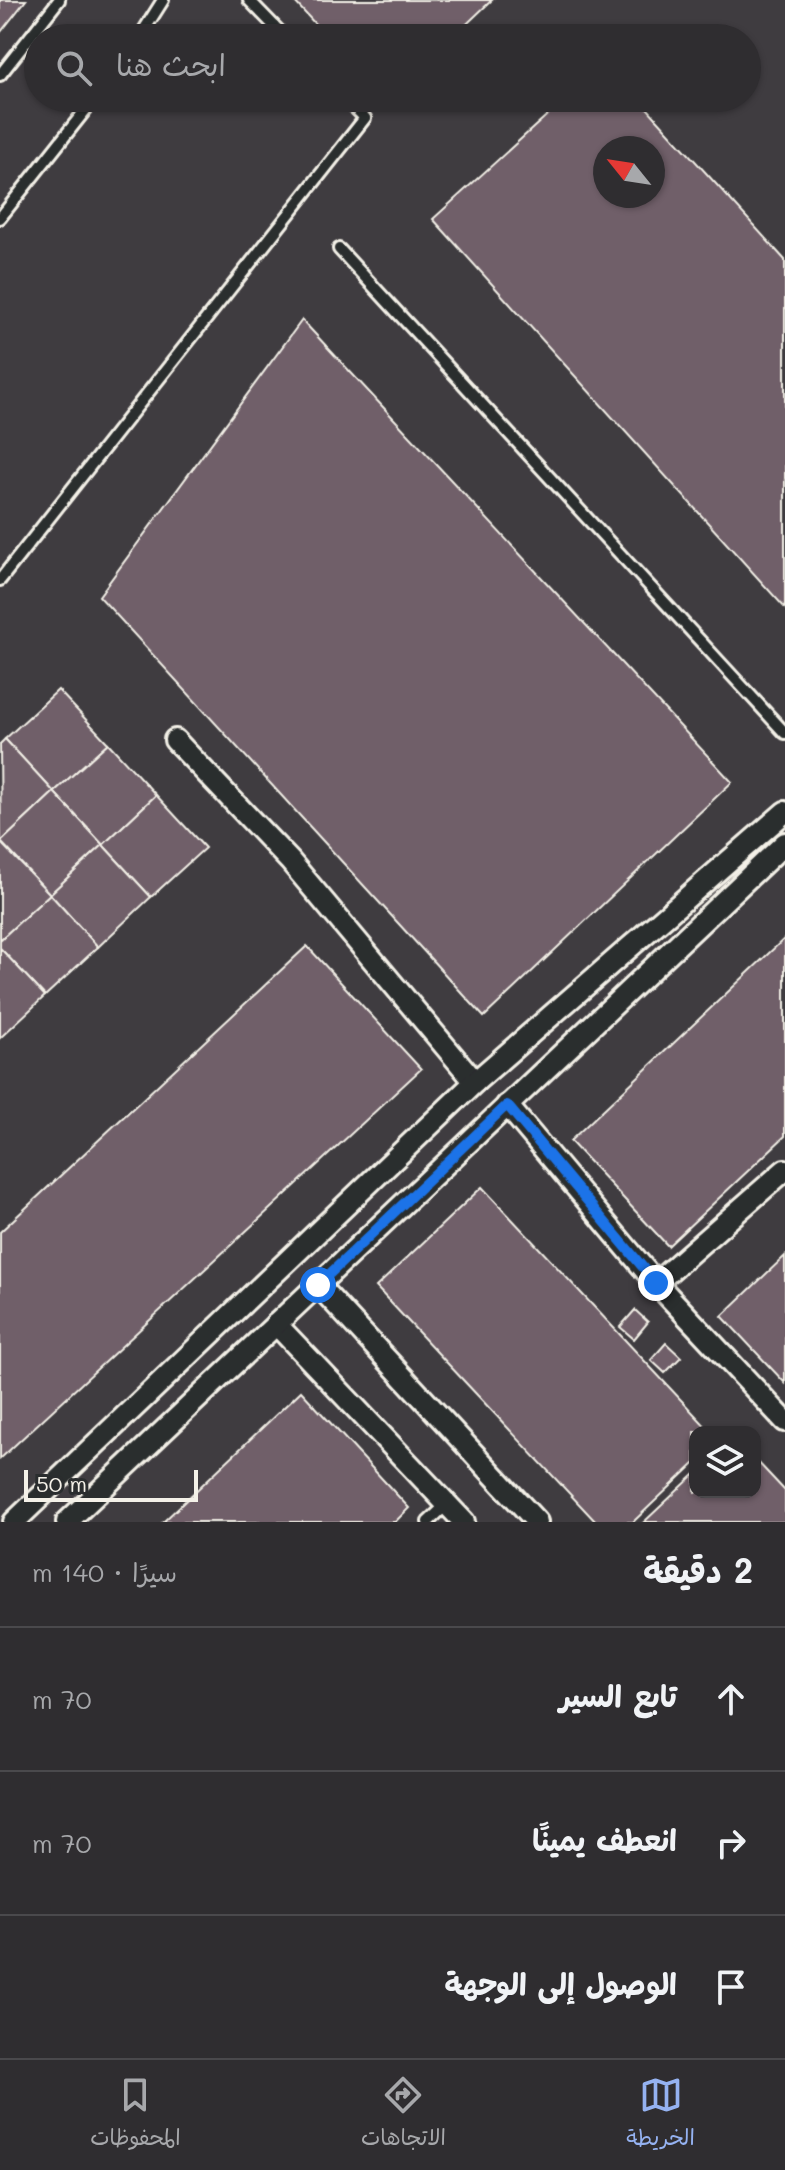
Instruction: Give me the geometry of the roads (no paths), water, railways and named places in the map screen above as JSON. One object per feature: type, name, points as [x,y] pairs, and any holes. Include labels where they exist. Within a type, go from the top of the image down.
[{"type":"street","points":[[175,740],[290,861],[475,1082]]},
{"type":"street","points":[[14,1522],[475,1082],[785,812]]},
{"type":"street","points":[[67,1522],[785,843]]},
{"type":"street","points":[[507,1105],[656,1283],[785,1421]]},
{"type":"street","points":[[656,1283],[785,1170]]},
{"type":"street","points":[[318,1285],[537,1522]]},
{"type":"street","points":[[276,1324],[464,1522]]},
{"type":"lane","points":[[40,24],[59,0]]},
{"type":"lane","points":[[148,24],[163,0]]},
{"type":"lane","points":[[249,0],[272,24]]},
{"type":"lane","points":[[0,75],[24,44]]},
{"type":"lane","points":[[0,218],[84,112]]},
{"type":"lane","points":[[0,580],[365,118],[359,112]]},
{"type":"lane","points":[[339,249],[785,733]]},
{"type":"lane","points":[[428,1522],[447,1504]]}]
